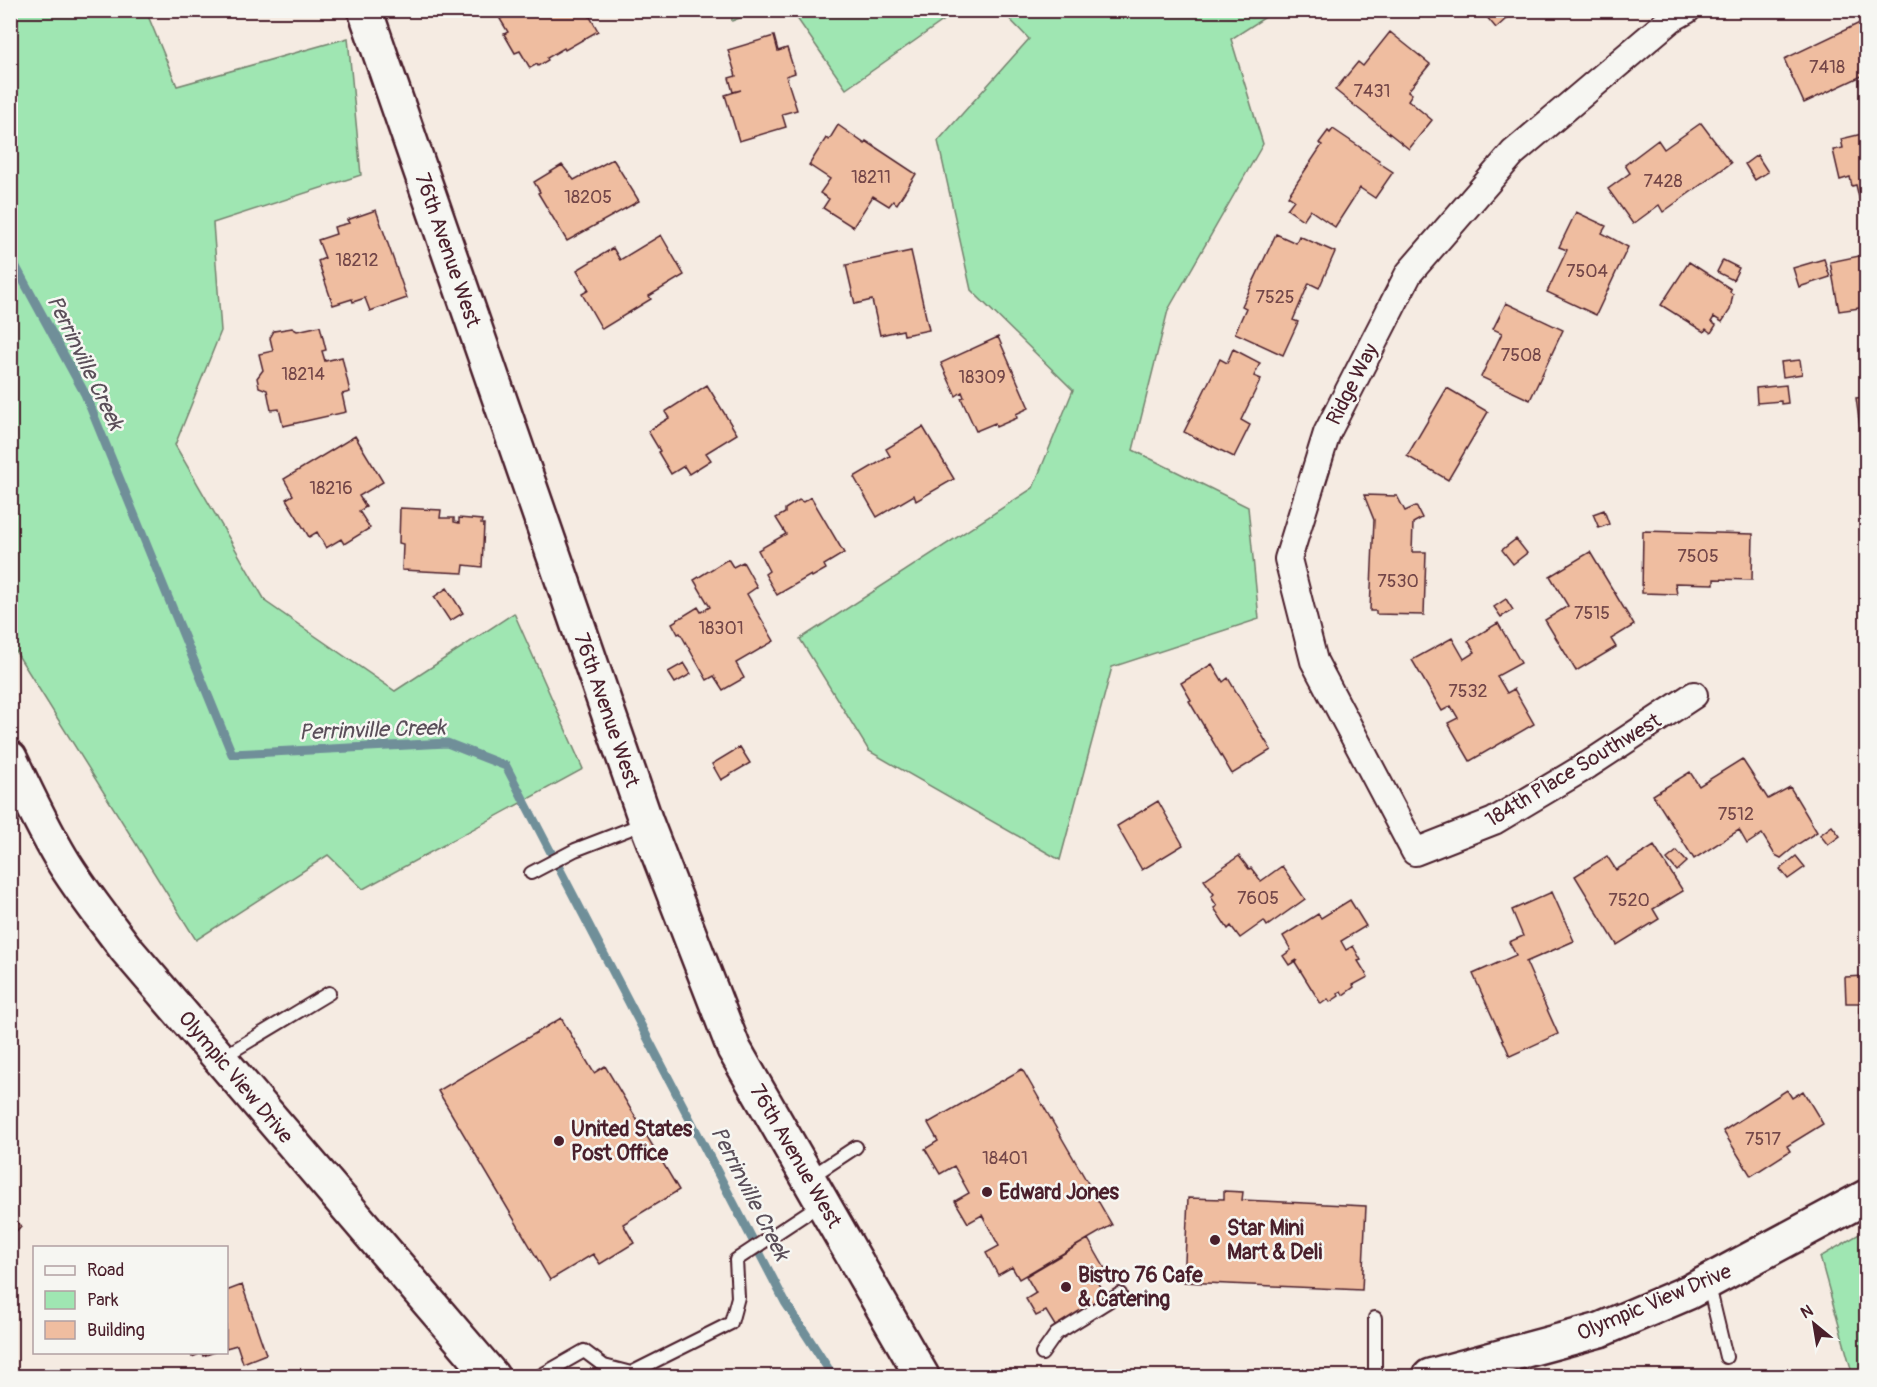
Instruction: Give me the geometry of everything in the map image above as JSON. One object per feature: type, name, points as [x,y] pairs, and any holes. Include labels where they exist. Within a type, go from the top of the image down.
[{"type":"street","name":"76th Avenue West","points":[[365,10],[646,822],[734,1049],[922,1377]]},
{"type":"street","name":"Ridge Way","points":[[1415,852],[1314,661],[1288,560],[1327,434],[1409,273],[1514,153],[1671,19],[1687,10]]},
{"type":"street","name":"184th Place Southwest","points":[[1415,852],[1494,821],[1588,765],[1694,695]]},
{"type":"street","name":"Olympic View Drive","points":[[10,758],[62,859],[93,906],[126,949],[492,1377]]},
{"type":"street","name":"Olympic View Drive","points":[[1430,1377],[1600,1330],[1708,1282],[1866,1197]]},
{"type":"lane","points":[[531,873],[575,850],[646,822]]},
{"type":"lane","points":[[220,1059],[329,993]]},
{"type":"lane","points":[[540,1377],[584,1351],[604,1366],[631,1373],[731,1323],[738,1296],[736,1260],[815,1191],[856,1147]]},
{"type":"lane","points":[[1708,1282],[1726,1357]]},
{"type":"lane","points":[[1042,1354],[1056,1334],[1120,1294]]},
{"type":"lane","points":[[1375,1318],[1375,1377]]},
{"type":"green space","points":[[11,10],[146,11],[177,86],[348,38],[361,175],[213,223],[221,331],[175,445],[266,602],[395,691],[514,613],[583,769],[363,889],[328,855],[196,940],[11,644]]},
{"type":"green space","points":[[731,10],[758,10],[758,11],[732,21]]},
{"type":"green space","points":[[792,11],[957,11],[846,89]]},
{"type":"green space","points":[[1002,11],[1275,11],[1231,39],[1263,144],[1168,310],[1133,450],[1248,507],[1259,619],[1112,667],[1060,860],[869,751],[800,639],[1033,488],[1073,390],[971,290],[938,141],[1029,39]]},
{"type":"green space","points":[[1866,1230],[1866,1376],[1853,1376],[1820,1257]]},
{"type":"building","points":[[515,10],[586,10],[598,31],[565,50],[564,48],[538,66],[537,64],[530,68],[520,51],[515,53],[504,34],[508,32],[500,19]]},
{"type":"building","points":[[1481,10],[1516,10],[1496,28]]},
{"type":"building","points":[[1866,20],[1866,74],[1804,103],[1784,59]]},
{"type":"building","points":[[1390,32],[1430,64],[1408,91],[1412,94],[1408,100],[1432,120],[1409,149],[1335,90],[1358,62],[1363,66]]},
{"type":"building","points":[[774,36],[778,51],[787,48],[795,73],[786,76],[797,110],[782,114],[786,127],[739,141],[725,95],[741,90],[733,92],[729,78],[736,76],[728,50]]},
{"type":"building","points":[[1701,123],[1731,163],[1663,212],[1659,205],[1633,224],[1608,189],[1630,173],[1625,165],[1658,140],[1664,149]]},
{"type":"building","points":[[838,125],[916,174],[897,204],[893,201],[889,206],[873,196],[853,227],[823,208],[829,199],[820,193],[830,179],[809,165],[826,138],[829,140]]},
{"type":"building","points":[[1333,129],[1393,172],[1375,198],[1360,188],[1335,227],[1310,210],[1303,220],[1287,209],[1294,200],[1288,196],[1322,145],[1319,143],[1328,131],[1330,133]]},
{"type":"building","points":[[1866,133],[1866,217],[1864,218],[1856,185],[1852,186],[1850,177],[1840,180],[1833,150],[1843,148],[1841,139]]},
{"type":"building","points":[[1757,155],[1768,172],[1755,180],[1745,164]]},
{"type":"building","points":[[613,159],[639,201],[567,241],[538,193],[540,192],[534,182],[562,165],[574,180]]},
{"type":"building","points":[[376,210],[407,298],[370,311],[365,298],[353,302],[352,299],[333,305],[318,261],[325,258],[318,240],[336,234],[334,227],[349,223],[347,220]]},
{"type":"building","points":[[1576,212],[1606,226],[1602,233],[1628,247],[1596,315],[1547,292],[1567,250],[1559,247]]},
{"type":"building","points":[[1276,234],[1296,243],[1299,236],[1335,252],[1319,288],[1309,283],[1293,320],[1298,322],[1283,355],[1235,333],[1246,308],[1242,306]]},
{"type":"building","points":[[661,235],[684,275],[649,296],[651,299],[602,329],[582,294],[589,290],[577,270],[613,248],[620,260]]},
{"type":"building","points":[[911,251],[929,330],[904,335],[903,330],[880,335],[872,300],[855,304],[846,265]]},
{"type":"building","points":[[1866,256],[1866,307],[1839,311],[1830,262]]},
{"type":"building","points":[[1824,259],[1830,277],[1799,287],[1793,268]]},
{"type":"building","points":[[1723,260],[1739,268],[1733,280],[1717,272]]},
{"type":"building","points":[[1689,262],[1731,289],[1730,292],[1733,294],[1730,310],[1722,322],[1714,317],[1711,322],[1716,325],[1711,333],[1706,329],[1704,332],[1661,305]]},
{"type":"building","points":[[1506,303],[1563,330],[1530,400],[1481,377],[1502,333],[1493,329]]},
{"type":"building","points":[[320,326],[326,350],[322,351],[325,361],[342,357],[350,392],[342,394],[346,412],[283,426],[279,409],[271,410],[267,390],[259,387],[257,378],[263,370],[259,354],[273,351],[270,338],[274,331],[292,328],[297,331]]},
{"type":"building","points":[[998,337],[1029,408],[1016,414],[1017,418],[996,427],[995,423],[976,431],[961,398],[964,397],[962,392],[956,396],[941,363]]},
{"type":"building","points":[[1233,349],[1260,363],[1254,376],[1261,379],[1241,420],[1250,425],[1234,457],[1184,432],[1220,359],[1227,363]]},
{"type":"building","points":[[1800,360],[1802,374],[1783,377],[1781,362]]},
{"type":"building","points":[[707,385],[737,434],[706,453],[711,460],[689,474],[684,466],[671,474],[648,431],[669,418],[665,412]]},
{"type":"building","points":[[1786,385],[1788,403],[1781,404],[1781,401],[1757,403],[1756,388]]},
{"type":"building","points":[[1447,388],[1488,412],[1448,480],[1407,456]]},
{"type":"building","points":[[1866,397],[1866,472],[1856,398]]},
{"type":"building","points":[[923,427],[954,479],[916,501],[914,495],[877,517],[854,477],[890,456],[886,449]]},
{"type":"building","points":[[355,436],[383,482],[359,496],[366,507],[359,511],[370,528],[344,544],[341,539],[326,548],[317,532],[309,537],[286,499],[293,495],[284,479]]},
{"type":"building","points":[[1364,495],[1397,496],[1405,511],[1416,506],[1422,518],[1413,523],[1412,552],[1426,552],[1424,615],[1376,614],[1376,611],[1370,611],[1374,520]]},
{"type":"building","points":[[811,497],[844,553],[824,565],[826,569],[777,595],[765,574],[769,571],[758,550],[786,534],[776,518],[785,513],[785,509],[799,500],[803,502]]},
{"type":"building","points":[[400,508],[441,510],[440,518],[454,518],[454,522],[459,523],[459,518],[482,520],[481,524],[484,524],[482,567],[464,565],[463,573],[402,570],[403,544],[399,543]]},
{"type":"building","points":[[1604,510],[1609,524],[1599,528],[1593,514]]},
{"type":"building","points":[[1643,531],[1753,534],[1752,580],[1714,579],[1714,584],[1675,583],[1677,594],[1642,593]]},
{"type":"building","points":[[1516,539],[1527,553],[1513,564],[1502,550]]},
{"type":"building","points":[[1590,552],[1634,625],[1611,639],[1616,647],[1576,671],[1545,620],[1568,606],[1550,576]]},
{"type":"building","points":[[728,559],[733,567],[743,562],[757,587],[747,594],[774,641],[736,663],[744,678],[723,690],[714,676],[707,680],[672,623],[698,607],[701,612],[710,607],[694,580]]},
{"type":"building","points":[[447,588],[463,613],[450,621],[434,597]]},
{"type":"building","points":[[1506,599],[1513,610],[1501,617],[1494,607]]},
{"type":"building","points":[[1498,623],[1521,663],[1497,676],[1507,693],[1514,689],[1534,724],[1470,761],[1448,723],[1458,718],[1451,706],[1442,711],[1412,660],[1452,638],[1464,659],[1475,652],[1468,641]]},
{"type":"building","points":[[684,663],[691,674],[675,683],[668,672]]},
{"type":"building","points":[[1212,664],[1223,682],[1228,678],[1271,750],[1232,774],[1189,701],[1191,700],[1181,683]]},
{"type":"building","points":[[740,747],[750,763],[721,780],[712,764]]},
{"type":"building","points":[[1742,759],[1768,799],[1790,787],[1817,832],[1781,858],[1775,855],[1762,834],[1747,844],[1739,830],[1694,859],[1653,795],[1690,772],[1699,786]]},
{"type":"building","points":[[1158,801],[1183,845],[1142,870],[1117,826]]},
{"type":"building","points":[[1832,826],[1840,836],[1828,845],[1820,835]]},
{"type":"building","points":[[1654,846],[1683,891],[1653,909],[1659,919],[1617,945],[1575,876],[1607,856],[1616,870]]},
{"type":"building","points":[[1677,851],[1687,862],[1677,871],[1667,859]]},
{"type":"building","points":[[1239,856],[1261,881],[1282,866],[1305,899],[1267,926],[1264,921],[1240,938],[1231,926],[1228,929],[1214,908],[1217,906],[1211,897],[1214,894],[1204,880]]},
{"type":"building","points":[[1796,856],[1805,867],[1788,879],[1780,869]]},
{"type":"building","points":[[1552,892],[1574,941],[1526,962],[1558,1034],[1510,1056],[1473,974],[1516,955],[1509,942],[1523,936],[1512,910]]},
{"type":"building","points":[[1350,900],[1366,926],[1341,941],[1346,950],[1353,946],[1361,960],[1358,961],[1368,977],[1353,985],[1354,987],[1343,995],[1341,991],[1339,996],[1330,1002],[1328,999],[1321,1004],[1295,962],[1297,960],[1289,965],[1283,956],[1291,950],[1283,936],[1318,914],[1321,918]]},
{"type":"building","points":[[1866,976],[1866,1085],[1864,1085],[1859,1003],[1846,1003],[1845,977]]},
{"type":"building","name":"United States Post Office","points":[[561,1018],[594,1073],[605,1066],[679,1190],[623,1224],[634,1243],[600,1264],[593,1254],[550,1280],[438,1091]]},
{"type":"building","points":[[1022,1069],[1112,1225],[1019,1279],[1012,1267],[998,1275],[986,1253],[999,1246],[982,1215],[968,1223],[955,1201],[969,1193],[954,1166],[940,1174],[925,1149],[938,1141],[928,1123]]},
{"type":"building","points":[[1787,1090],[1792,1098],[1803,1091],[1823,1124],[1787,1146],[1790,1151],[1751,1176],[1723,1131]]},
{"type":"building","points":[[1224,1191],[1243,1192],[1242,1200],[1366,1206],[1362,1290],[1184,1282],[1188,1198],[1224,1199]]},
{"type":"building","points":[[10,1216],[21,1226],[10,1238]]},
{"type":"building","name":"Bistro 76 Cafe & Catering","points":[[1088,1239],[1107,1272],[1097,1281],[1107,1302],[1095,1309],[1090,1300],[1083,1305],[1087,1312],[1057,1329],[1046,1311],[1036,1316],[1026,1299],[1036,1293],[1026,1276]]},
{"type":"building","points":[[242,1285],[266,1354],[243,1363],[237,1345],[228,1347],[228,1290]]},
{"type":"waterway","name":"Perrinville Creek","points":[[10,256],[85,394],[232,754],[447,743],[506,766],[785,1302],[833,1376]]},
{"type":"place","name":"United States Post Office","points":[[559,1141]]},
{"type":"place","name":"Edward Jones","points":[[987,1192]]},
{"type":"place","name":"Star Mini Mart & Deli","points":[[1215,1240]]},
{"type":"place","name":"Bistro 76 Cafe & Catering","points":[[1066,1287]]}]
